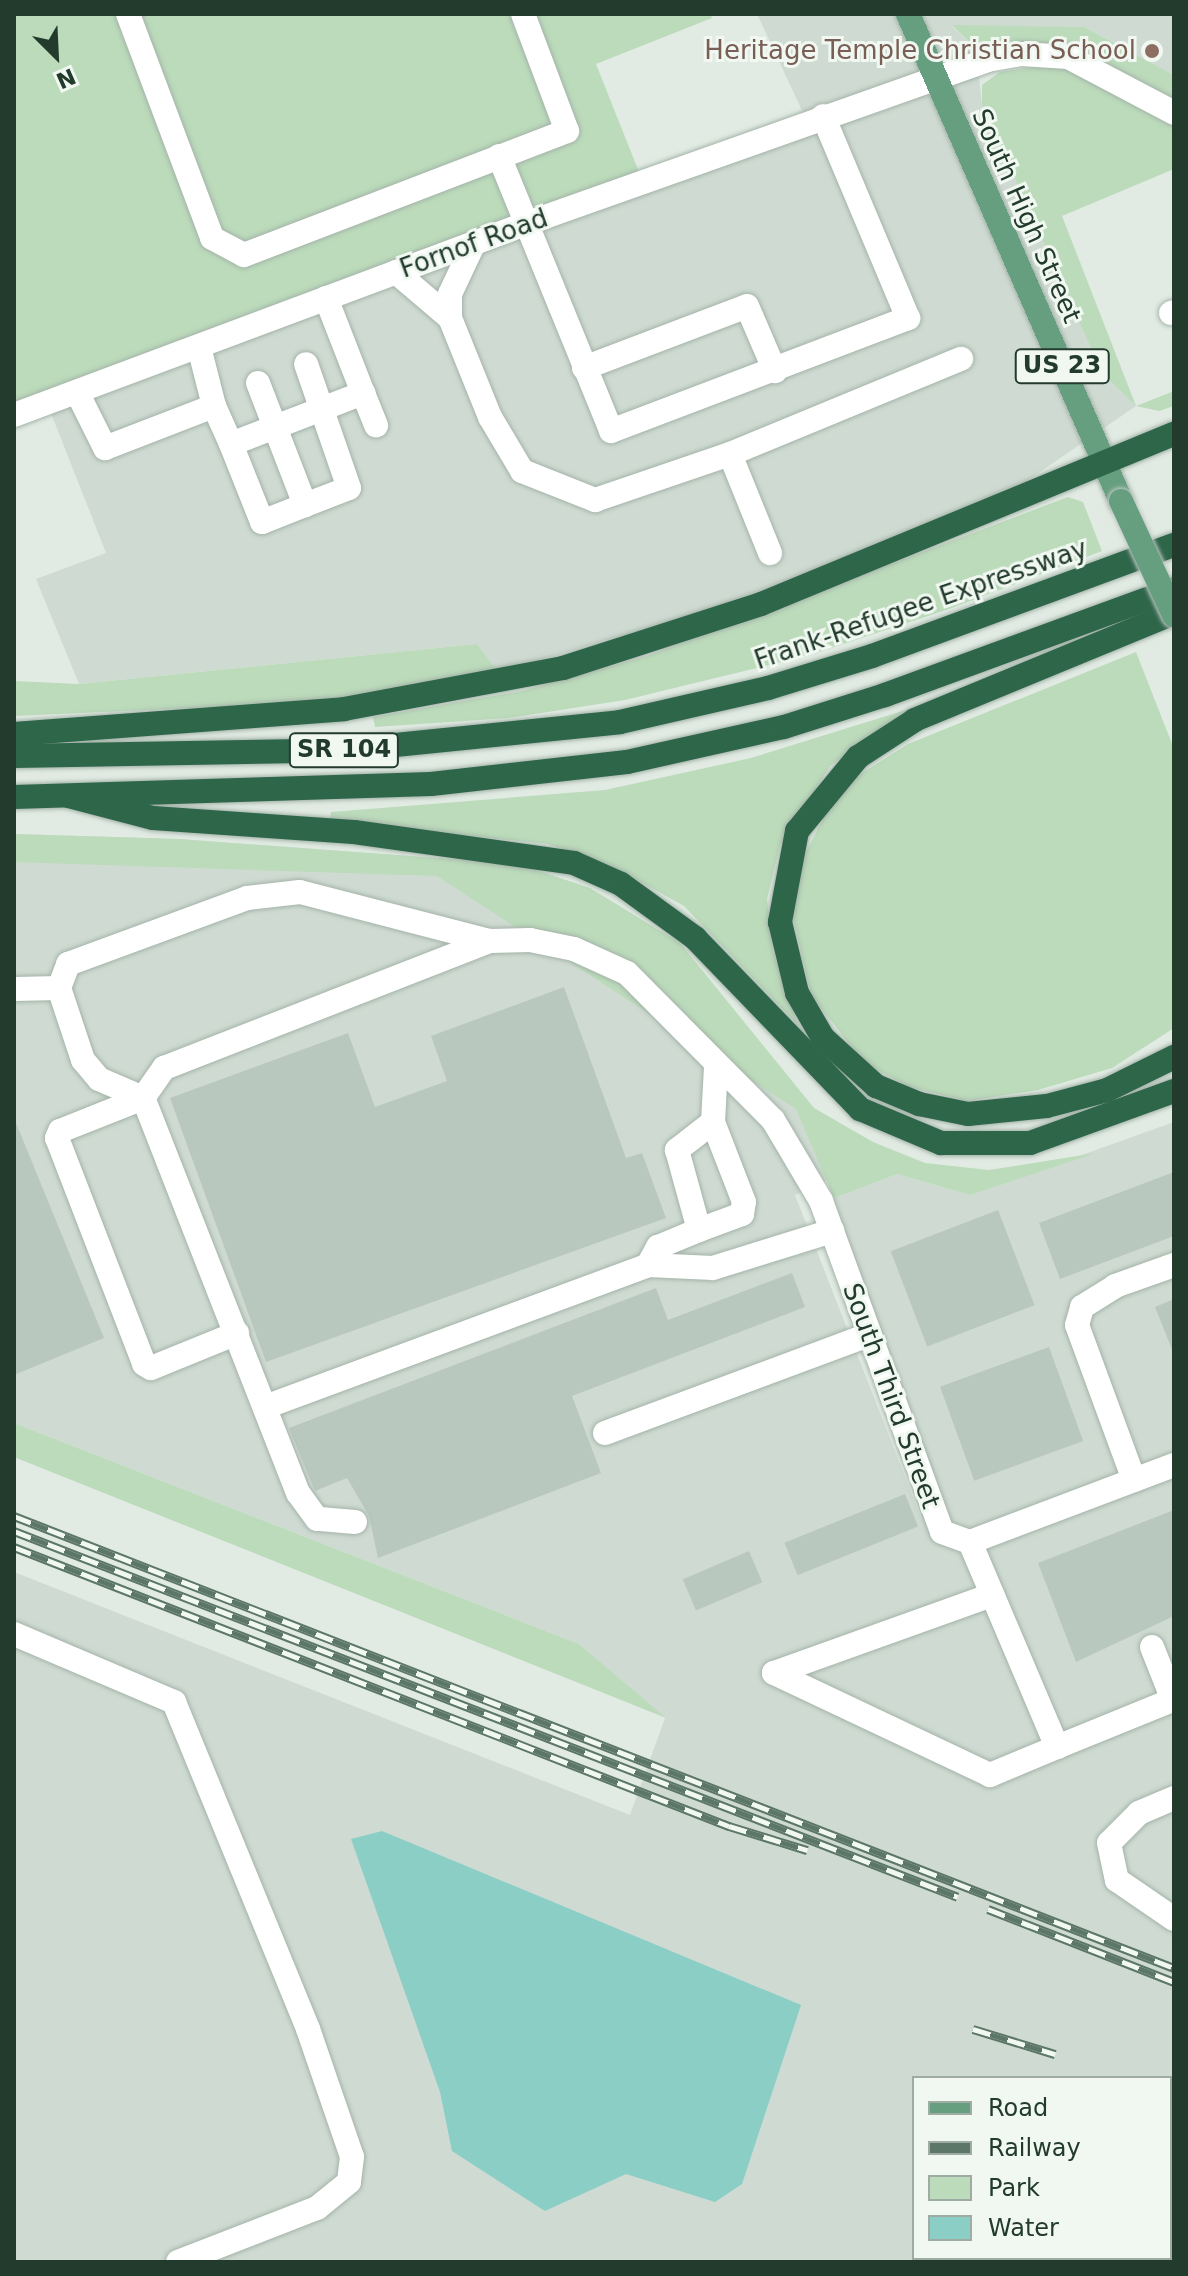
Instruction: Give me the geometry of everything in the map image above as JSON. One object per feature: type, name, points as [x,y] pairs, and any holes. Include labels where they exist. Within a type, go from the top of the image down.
[{"type":"highway","points":[[14,734],[344,709],[513,681],[761,604],[1174,434]]},
{"type":"highway","name":"Frank-Refugee Expressway","points":[[14,756],[346,750],[620,722],[872,656],[1174,545]]},
{"type":"highway","name":"SR 104","points":[[14,797],[431,784],[627,762],[870,700],[1174,589]]},
{"type":"highway","points":[[1174,614],[915,720],[858,757],[797,831],[780,922],[797,993],[823,1038],[857,1072],[908,1100],[968,1114],[1020,1111],[1107,1090],[1174,1057]]},
{"type":"highway","points":[[68,796],[153,818],[354,832],[574,863],[621,884],[695,938],[860,1109],[941,1143],[1030,1143],[1174,1091]]},
{"type":"main road","name":"South High Street","points":[[908,14],[1103,462],[1174,614]]},
{"type":"street","points":[[128,14],[212,238],[244,255],[567,131],[523,14]]},
{"type":"street","name":"Fornof Road","points":[[14,415],[525,224],[823,116],[1001,57],[1046,53],[1091,66],[1174,113]]},
{"type":"street","points":[[499,156],[611,431],[908,318],[823,116]]},
{"type":"street","points":[[474,243],[450,294],[450,318],[490,417],[522,471],[595,500],[730,454],[961,359]]},
{"type":"street","points":[[396,272],[450,318]]},
{"type":"street","points":[[326,298],[376,425]]},
{"type":"street","points":[[584,368],[747,306],[775,371]]},
{"type":"street","points":[[199,347],[214,406],[262,522],[351,482],[306,364]]},
{"type":"street","points":[[258,383],[305,505]]},
{"type":"street","points":[[77,392],[105,448],[214,406]]},
{"type":"street","points":[[231,444],[363,393]]},
{"type":"street","points":[[730,454],[770,553]]},
{"type":"street","points":[[355,1522],[317,1519],[298,1493],[143,1098],[99,1079],[83,1060],[59,988],[68,964],[247,898],[300,892],[490,941]]},
{"type":"street","name":"South Third Street","points":[[490,941],[530,940],[574,949],[627,973],[716,1067],[773,1120],[832,1231],[934,1518],[942,1532],[970,1542]]},
{"type":"street","points":[[237,1333],[151,1368],[144,1364],[57,1138],[60,1131],[143,1098],[164,1068],[490,941]]},
{"type":"street","points":[[14,989],[59,988]]},
{"type":"street","points":[[648,1265],[658,1247],[742,1214],[744,1202],[713,1122],[716,1067]]},
{"type":"street","points":[[699,1230],[677,1150],[713,1122]]},
{"type":"street","points":[[265,1407],[648,1265],[713,1268],[832,1231]]},
{"type":"street","points":[[1134,1480],[1077,1325],[1082,1307],[1115,1286],[1174,1265]]},
{"type":"street","points":[[605,1433],[868,1335]]},
{"type":"street","points":[[1057,1747],[970,1542],[1174,1465]]},
{"type":"street","points":[[992,1595],[774,1673],[990,1775],[1173,1700],[1152,1647]]},
{"type":"street","points":[[14,1634],[174,1702],[308,2029],[352,2157],[349,2182],[317,2208],[178,2262]]},
{"type":"street","points":[[1174,1798],[1139,1813],[1109,1843],[1117,1880],[1174,1919]]},
{"type":"shaded area","points":[[757,14],[1174,14],[1174,75],[1084,27],[952,26],[976,49],[982,105],[1102,373],[1136,406],[1002,498],[711,609],[498,672],[477,644],[79,684],[36,579],[106,553],[43,393],[804,115]]},
{"type":"shaded area","points":[[14,834],[178,839],[517,864],[590,888],[814,1108],[842,1173],[795,1195],[923,1523],[834,1198],[897,1174],[970,1195],[1174,1122],[1174,2262],[14,2262],[14,1572],[630,1815],[665,1718],[579,1644],[14,1423]]},
{"type":"green space","points":[[14,14],[710,14],[712,18],[596,64],[639,172],[14,404]]},
{"type":"green space","points":[[952,25],[1084,27],[1174,75],[1174,102],[1087,52],[1057,45],[976,49]]},
{"type":"green space","points":[[1053,64],[1085,75],[1174,125],[1174,169],[1062,216],[1136,406],[1102,373],[982,105],[982,85],[1000,72]]},
{"type":"green space","points":[[1174,391],[1174,406],[1159,411],[1136,406]]},
{"type":"green space","points":[[1068,497],[1083,502],[1102,551],[949,609],[810,655],[625,700],[509,718],[375,727],[373,717],[522,691],[647,656]]},
{"type":"green space","points":[[477,644],[498,672],[345,701],[14,716],[14,681],[79,684]]},
{"type":"green space","points":[[1136,652],[1174,749],[1174,1028],[1112,1068],[1038,1090],[967,1101],[910,1087],[864,1063],[811,995],[792,912],[804,856],[827,811],[859,775],[908,744]]},
{"type":"green space","points":[[909,709],[830,766],[780,846],[767,899],[773,950],[798,1025],[684,906],[610,865],[548,844],[330,821],[331,812],[605,790],[751,758]]},
{"type":"green space","points":[[14,834],[178,839],[517,864],[590,888],[680,943],[814,1108],[873,1142],[925,1163],[989,1170],[1096,1153],[970,1195],[897,1174],[834,1198],[796,1109],[437,876],[14,862]]},
{"type":"green space","points":[[14,1423],[579,1644],[666,1718],[14,1457]]},
{"type":"water","points":[[382,1831],[801,2005],[742,2184],[715,2202],[626,2174],[545,2211],[452,2151],[440,2092],[351,1839]]},
{"type":"building","points":[[564,987],[626,1158],[642,1153],[666,1218],[266,1362],[170,1098],[348,1033],[375,1107],[447,1081],[431,1036]]},
{"type":"building","points":[[14,1118],[104,1338],[14,1375]]},
{"type":"building","points":[[1174,1172],[1174,1236],[1060,1279],[1039,1223]]},
{"type":"building","points":[[998,1210],[1035,1305],[927,1346],[891,1251]]},
{"type":"building","points":[[792,1273],[805,1307],[572,1396],[601,1473],[378,1558],[369,1516],[347,1478],[315,1491],[289,1428],[656,1288],[668,1320]]},
{"type":"building","points":[[1174,1299],[1174,1352],[1173,1352],[1155,1307]]},
{"type":"building","points":[[1049,1347],[1083,1441],[974,1481],[940,1387]]},
{"type":"building","points":[[905,1494],[918,1526],[798,1575],[784,1543]]},
{"type":"building","points":[[1174,1510],[1174,1616],[1076,1662],[1038,1563]]},
{"type":"building","points":[[749,1551],[762,1582],[696,1610],[683,1579]]},
{"type":"railway","points":[[14,1516],[1174,1968]]},
{"type":"railway","points":[[14,1531],[958,1897]]},
{"type":"railway","points":[[14,1547],[729,1826],[807,1850]]},
{"type":"railway","points":[[988,1909],[1174,1982]]},
{"type":"railway","points":[[973,2029],[1055,2054]]},
{"type":"place","name":"Heritage Temple Christian School","points":[[1152,51]]}]
